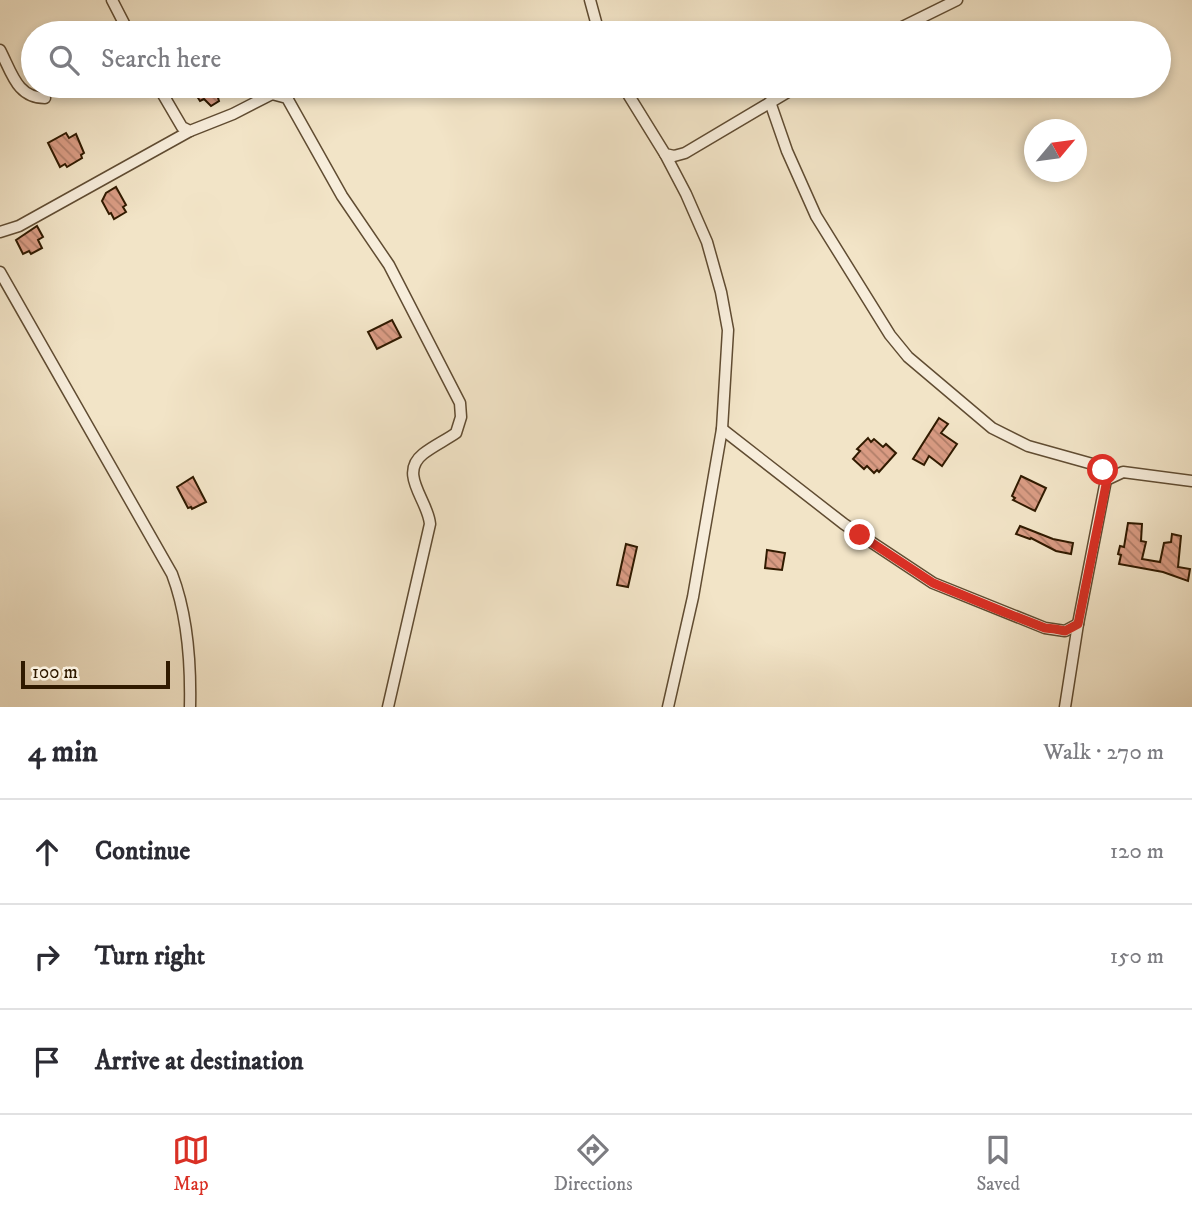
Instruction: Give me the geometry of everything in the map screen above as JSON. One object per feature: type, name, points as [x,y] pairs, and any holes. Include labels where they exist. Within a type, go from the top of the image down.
[{"type":"street","points":[[112,0],[123,21]]},
{"type":"street","points":[[590,0],[596,21]]},
{"type":"street","points":[[914,21],[957,0]]},
{"type":"street","points":[[0,50],[21,88]]},
{"type":"street","points":[[32,98],[45,98]]},
{"type":"street","points":[[165,98],[182,127],[190,131]]},
{"type":"street","points":[[0,232],[19,226],[52,209],[190,131],[264,98]]},
{"type":"street","points":[[287,98],[342,196],[389,265],[460,403],[461,417],[456,433],[423,454],[414,464],[412,472],[413,482],[429,515],[430,524],[388,707]]},
{"type":"street","points":[[630,98],[665,154],[707,242],[728,330],[722,429],[693,597],[668,707]]},
{"type":"street","points":[[665,154],[674,156],[684,153],[777,98]]},
{"type":"street","points":[[770,102],[787,151],[816,216],[890,335],[908,357],[992,428],[1028,446],[1096,465],[1103,470],[1107,480],[1078,624],[1065,707]]},
{"type":"street","points":[[0,272],[172,574],[180,595],[185,626],[190,670],[190,707]]},
{"type":"street","points":[[722,429],[844,524],[933,583],[1045,628],[1065,631],[1078,624]]},
{"type":"street","points":[[1107,480],[1123,471],[1192,481]]},
{"type":"street","points":[[1065,631],[1075,646]]},
{"type":"building","points":[[198,98],[218,98],[219,101],[211,106],[204,99],[200,101]]},
{"type":"building","points":[[66,133],[69,138],[76,134],[84,153],[82,158],[67,167],[65,164],[60,167],[48,143]]},
{"type":"building","points":[[116,187],[126,205],[123,207],[126,212],[114,219],[102,201],[106,193]]},
{"type":"building","points":[[37,226],[43,237],[38,240],[42,248],[31,254],[29,251],[23,254],[16,240]]},
{"type":"building","points":[[392,320],[401,337],[377,349],[368,332]]},
{"type":"building","points":[[939,418],[948,424],[941,433],[957,444],[942,466],[929,456],[924,465],[913,459]]},
{"type":"building","points":[[868,438],[871,442],[874,439],[883,447],[886,444],[896,453],[879,472],[877,470],[874,473],[867,466],[864,469],[853,459],[860,451],[857,449]]},
{"type":"building","points":[[1021,476],[1046,488],[1035,511],[1013,500],[1015,498],[1012,496]]},
{"type":"building","points":[[193,477],[206,502],[192,509],[188,508],[177,487]]},
{"type":"building","points":[[1128,523],[1142,524],[1141,541],[1146,542],[1142,559],[1160,562],[1164,543],[1171,542],[1172,534],[1181,536],[1178,567],[1190,569],[1188,581],[1163,572],[1119,564],[1121,555],[1118,554],[1120,546],[1124,547]]},
{"type":"building","points":[[1020,526],[1053,539],[1073,543],[1071,554],[1056,551],[1031,538],[1016,534]]},
{"type":"building","points":[[626,544],[637,547],[628,587],[617,585]]},
{"type":"building","points":[[767,550],[785,553],[782,570],[765,568]]},
{"type":"route","points":[[860,535],[933,583],[1045,628],[1065,631],[1078,624],[1107,480],[1103,470]]}]
